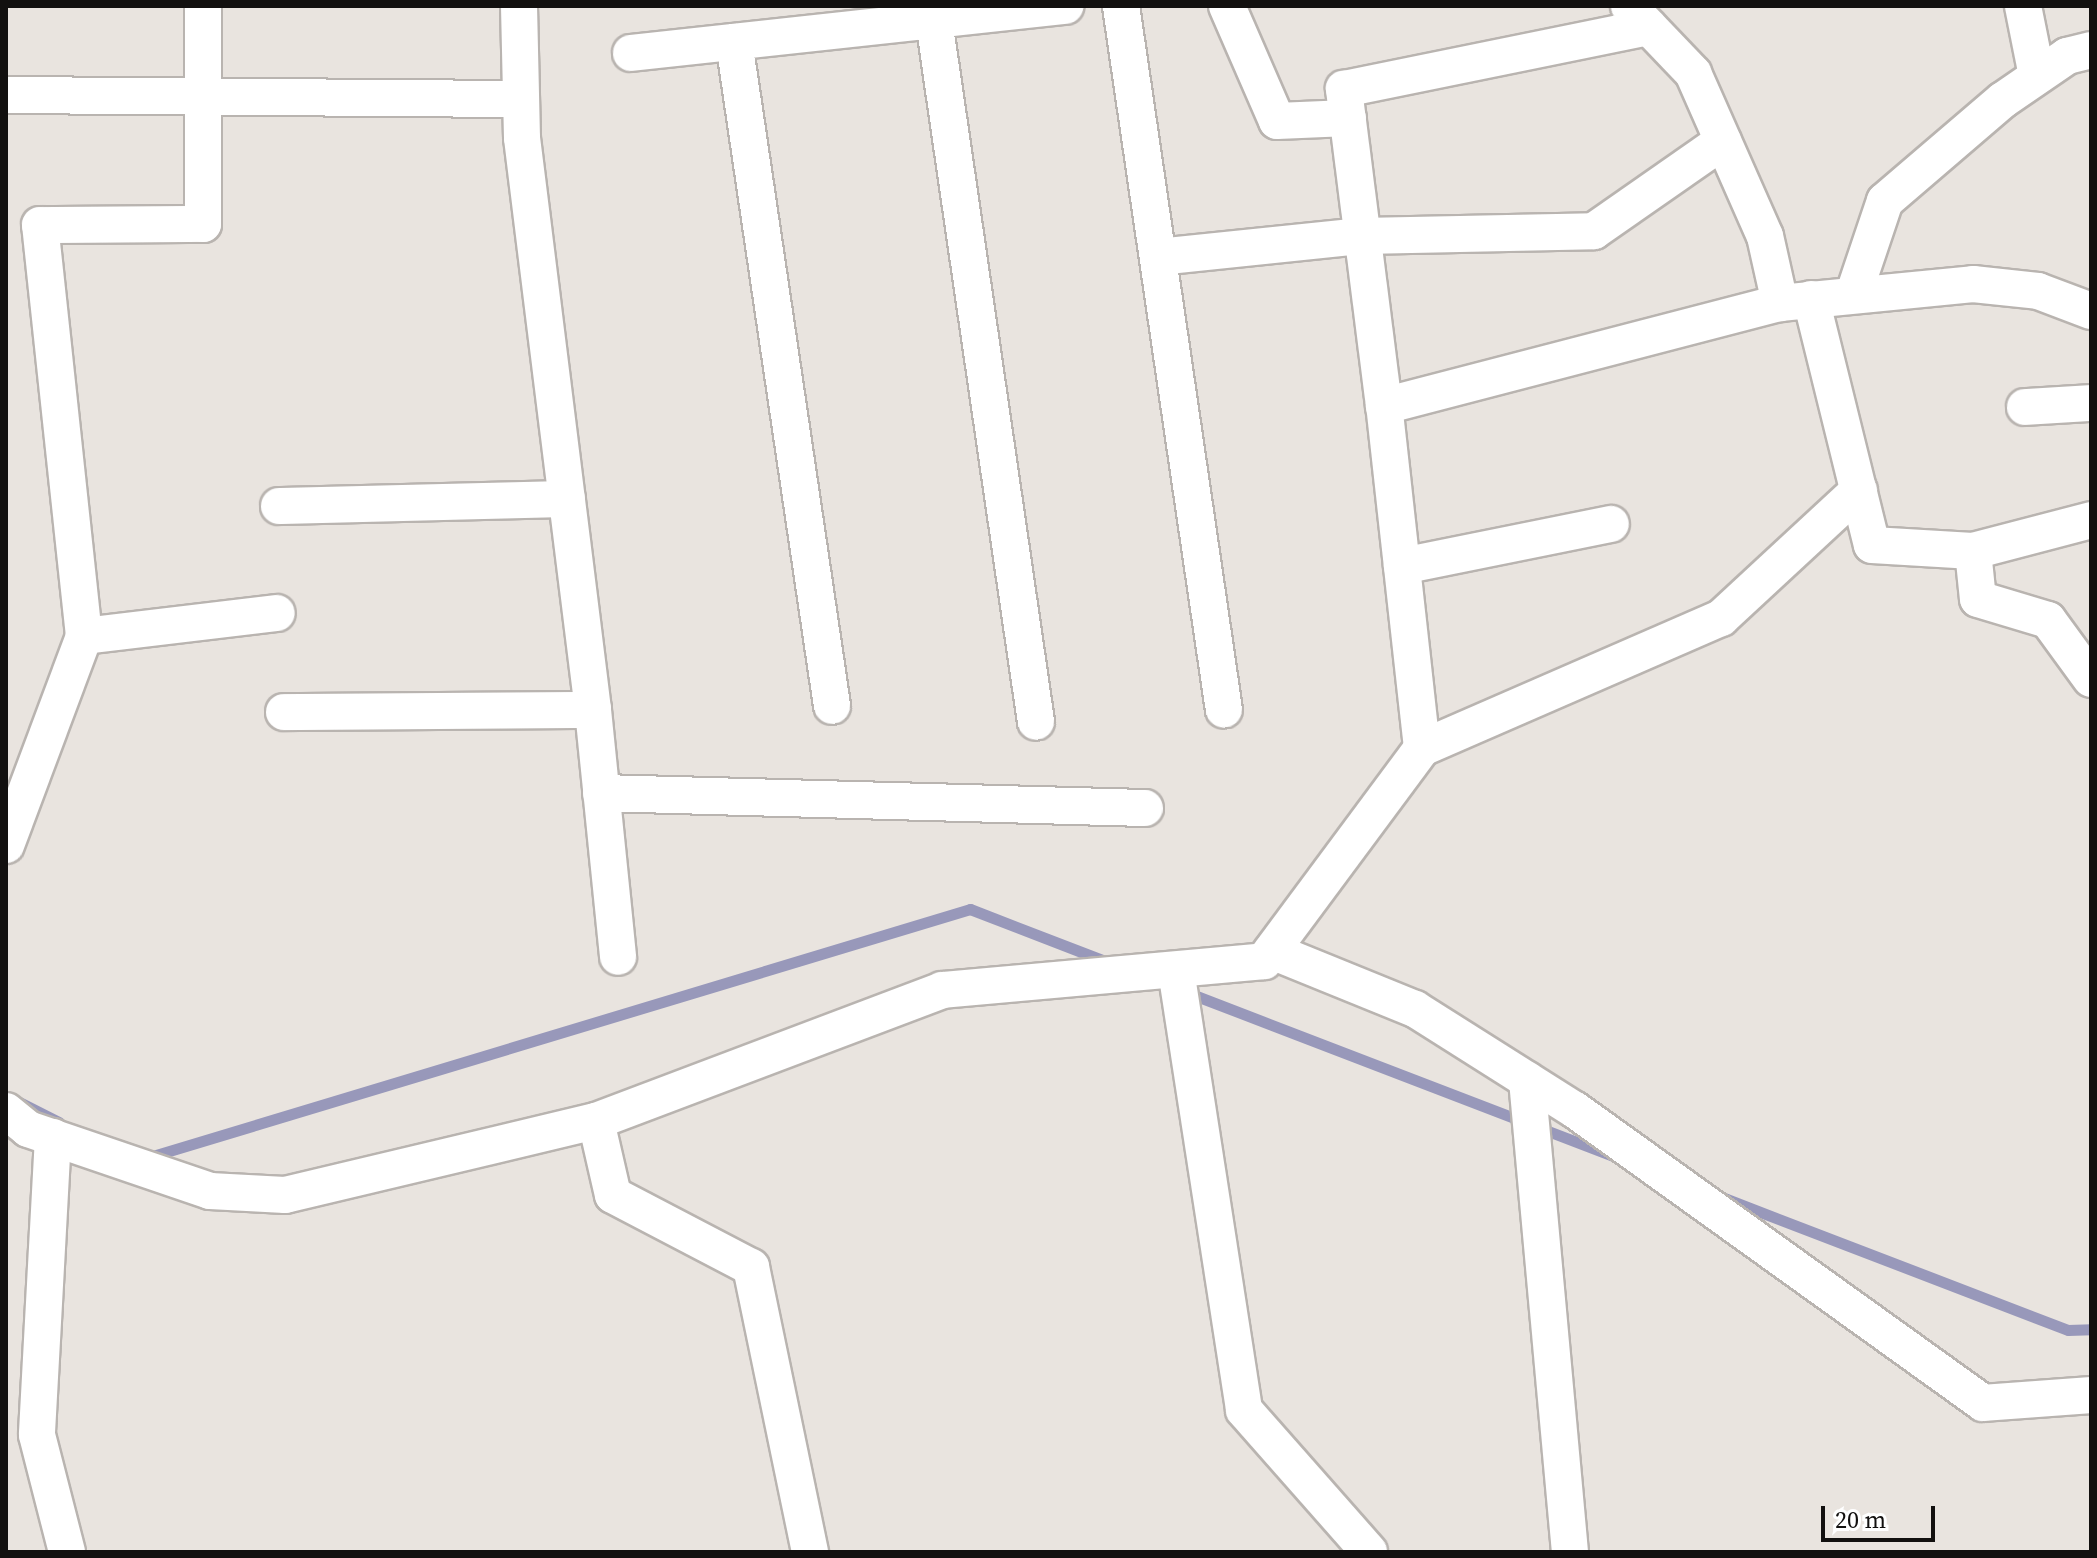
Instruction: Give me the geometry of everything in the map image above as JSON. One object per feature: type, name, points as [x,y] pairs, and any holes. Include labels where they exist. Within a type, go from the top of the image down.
[{"type":"street","points":[[6,845],[84,636],[40,225],[203,224],[206,96],[203,6]]},
{"type":"street","points":[[519,6],[521,99],[593,710],[618,957]]},
{"type":"street","points":[[631,53],[919,17],[1065,6]]},
{"type":"street","points":[[1121,6],[1224,710]]},
{"type":"street","points":[[1227,6],[1277,121],[1348,118]]},
{"type":"street","points":[[2023,6],[2037,76]]},
{"type":"street","points":[[1422,748],[1384,406],[1344,89],[1639,16],[1693,73],[1796,301],[1859,490],[1872,545],[1973,551],[2091,520]]},
{"type":"street","points":[[919,17],[1036,722]]},
{"type":"street","points":[[734,42],[832,706]]},
{"type":"street","points":[[1854,293],[1885,201],[2037,76],[2067,56],[2091,50]]},
{"type":"street","points":[[6,95],[521,99]]},
{"type":"street","points":[[1158,257],[1362,236],[1594,231],[1723,141]]},
{"type":"street","points":[[1384,406],[1796,301],[1854,293],[1973,284],[2038,291],[2091,311]]},
{"type":"street","points":[[2025,407],[2091,403]]},
{"type":"street","points":[[6,1111],[28,1129],[210,1191],[285,1195],[596,1121],[942,990],[1264,961],[1422,748],[1721,618],[1859,490]]},
{"type":"street","points":[[279,506],[567,499]]},
{"type":"street","points":[[1402,566],[1611,524]]},
{"type":"street","points":[[1973,551],[1978,599],[2048,620],[2091,679]]},
{"type":"street","points":[[84,636],[277,613]]},
{"type":"street","points":[[284,712],[593,710]]},
{"type":"street","points":[[601,793],[1145,808]]},
{"type":"street","points":[[1272,951],[1415,1009],[1527,1080],[1614,1138],[1983,1403],[2091,1395]]},
{"type":"street","points":[[1176,971],[1244,1410],[1369,1552]]},
{"type":"street","points":[[1527,1080],[1570,1552]]},
{"type":"street","points":[[596,1121],[613,1195],[751,1267],[810,1552]]},
{"type":"street","points":[[53,1137],[37,1435],[67,1552]]},
{"type":"waterway","points":[[146,1158],[970,909],[1110,963]]},
{"type":"waterway","points":[[1186,992],[1615,1157]]},
{"type":"waterway","points":[[17,1101],[59,1122]]},
{"type":"waterway","points":[[1724,1198],[2068,1330],[2091,1329]]}]
